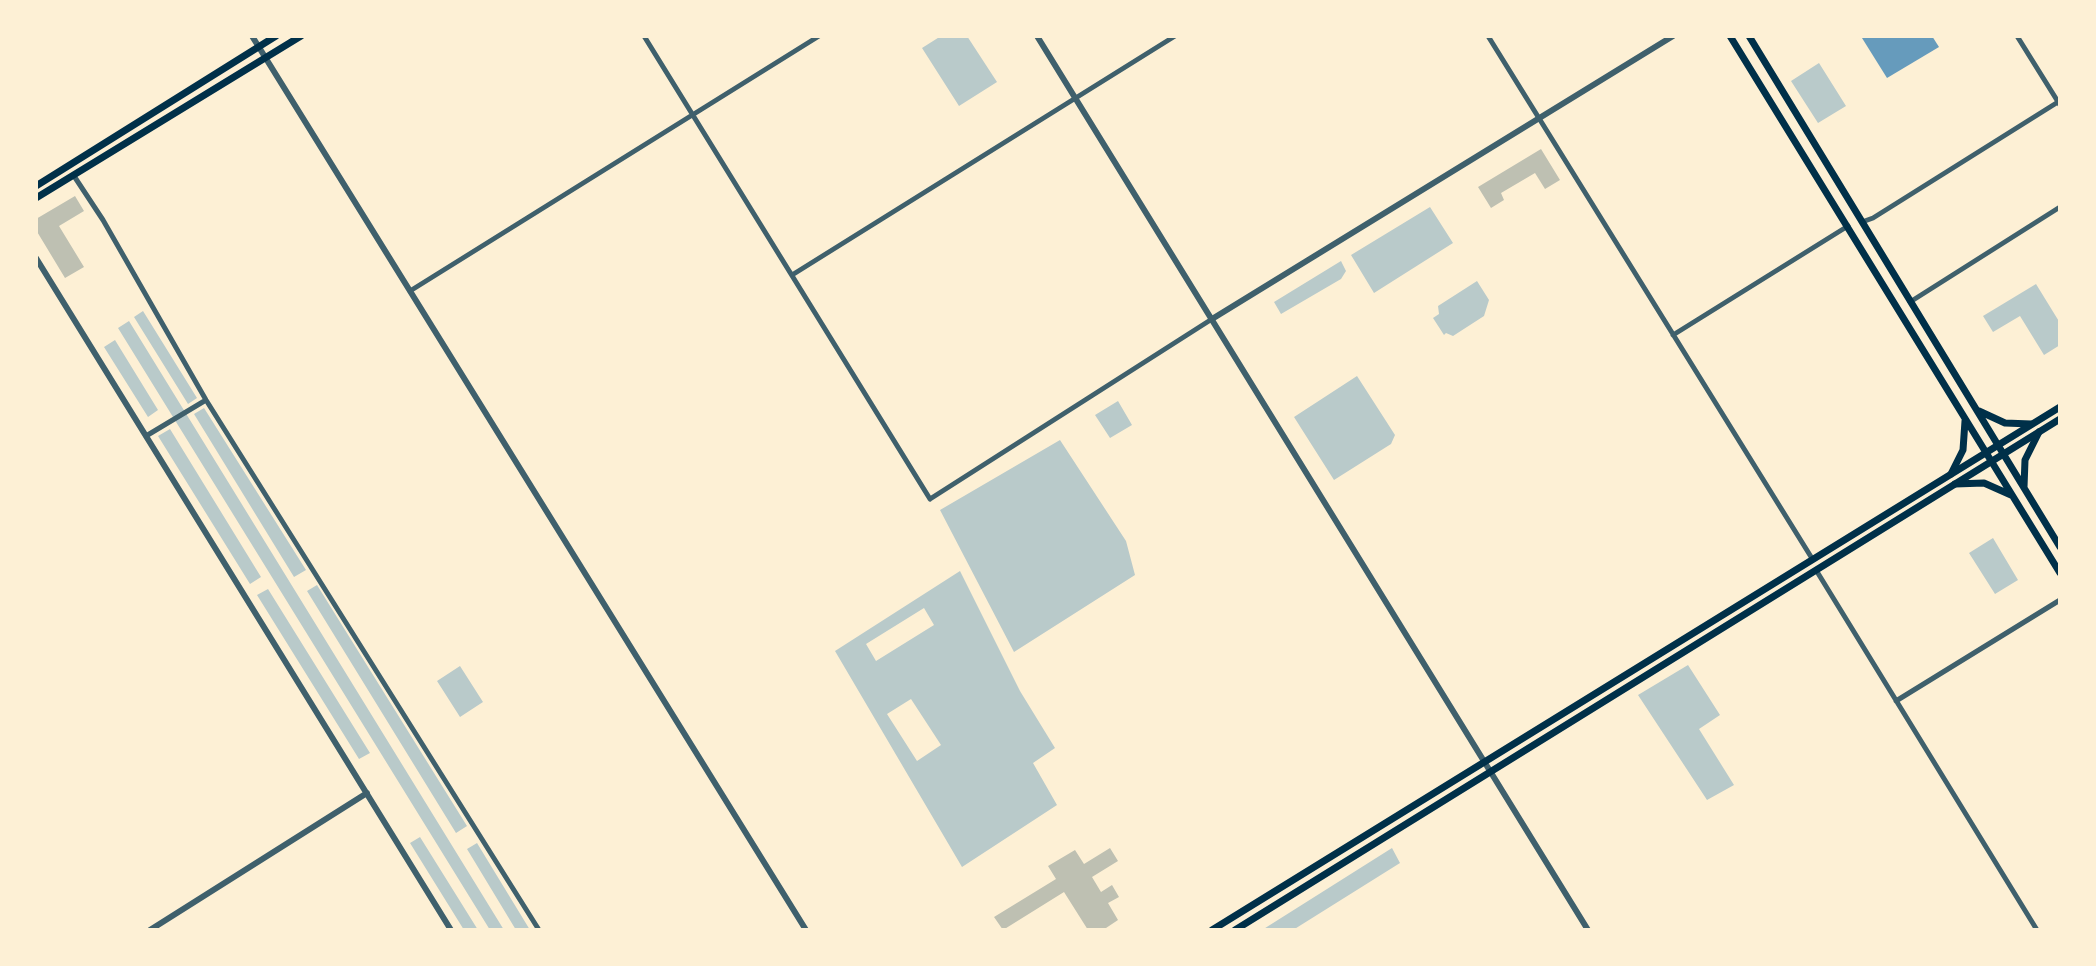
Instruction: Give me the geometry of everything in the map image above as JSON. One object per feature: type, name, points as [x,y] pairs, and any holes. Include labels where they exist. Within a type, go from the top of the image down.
[{"type":"main road","points":[[36,186],[276,36]]},
{"type":"main road","points":[[36,198],[301,36]]},
{"type":"main road","points":[[1730,36],[2060,573]]},
{"type":"main road","points":[[1749,36],[2060,547]]},
{"type":"main road","points":[[1974,407],[1992,419],[2005,423],[2034,423]]},
{"type":"main road","points":[[1212,930],[2060,407]]},
{"type":"main road","points":[[1950,475],[1964,443],[1964,415]]},
{"type":"main road","points":[[1235,930],[2060,419]]},
{"type":"main road","points":[[2024,489],[2025,460],[2039,432]]},
{"type":"main road","points":[[1955,484],[1984,483],[2013,496]]},
{"type":"street","points":[[252,36],[806,930]]},
{"type":"street","points":[[644,36],[930,499],[1212,319],[1673,36]]},
{"type":"street","points":[[410,291],[819,36]]},
{"type":"street","points":[[1037,36],[1588,930]]},
{"type":"street","points":[[792,275],[1175,36]]},
{"type":"street","points":[[1488,36],[1813,560]]},
{"type":"street","points":[[1861,222],[1873,218],[2059,103],[2017,36]]},
{"type":"street","points":[[74,176],[103,220],[206,400],[539,930]]},
{"type":"street","points":[[1910,302],[2060,207]]},
{"type":"street","points":[[1673,335],[1848,226]]},
{"type":"street","points":[[36,258],[451,930]]},
{"type":"street","points":[[146,436],[206,400]]},
{"type":"street","points":[[1816,570],[2037,930]]},
{"type":"street","points":[[1896,701],[2060,600]]},
{"type":"street","points":[[150,930],[367,793]]},
{"type":"shaded area","points":[[941,36],[967,36],[997,82],[959,106],[922,48]]},
{"type":"shaded area","points":[[1819,63],[1846,106],[1818,123],[1791,81]]},
{"type":"shaded area","points":[[1430,207],[1453,243],[1374,293],[1351,255]]},
{"type":"shaded area","points":[[1341,261],[1346,271],[1341,279],[1281,314],[1274,302]]},
{"type":"shaded area","points":[[1477,281],[1489,300],[1484,316],[1453,336],[1444,335],[1433,318],[1439,314],[1438,306]]},
{"type":"shaded area","points":[[2036,284],[2060,323],[2060,345],[2044,355],[2020,316],[1993,332],[1983,316]]},
{"type":"shaded area","points":[[143,311],[197,398],[188,404],[134,317]]},
{"type":"shaded area","points":[[129,321],[504,930],[490,930],[118,328]]},
{"type":"shaded area","points":[[115,340],[158,410],[148,417],[104,347]]},
{"type":"shaded area","points":[[1357,376],[1395,435],[1391,444],[1334,480],[1294,417]]},
{"type":"shaded area","points":[[1118,401],[1132,425],[1110,438],[1095,415]]},
{"type":"shaded area","points":[[204,408],[306,570],[294,577],[194,414]]},
{"type":"shaded area","points":[[170,429],[261,577],[250,584],[158,436]]},
{"type":"shaded area","points":[[1060,440],[1126,541],[1135,575],[1014,652],[940,510]]},
{"type":"shaded area","points":[[1993,538],[2018,580],[1995,594],[1969,553]]},
{"type":"shaded area","points":[[960,571],[1020,691],[1055,748],[1033,763],[1057,805],[962,867],[835,651]],"holes":[[[924,608],[934,625],[876,661],[866,644]],[[911,699],[941,745],[917,761],[887,714]]]},
{"type":"shaded area","points":[[317,585],[467,826],[456,833],[307,591]]},
{"type":"shaded area","points":[[268,589],[370,753],[359,759],[257,595]]},
{"type":"shaded area","points":[[1688,665],[1720,715],[1699,729],[1734,785],[1707,800],[1638,695]]},
{"type":"shaded area","points":[[460,666],[483,702],[460,717],[437,681]]},
{"type":"shaded area","points":[[420,837],[478,930],[464,930],[410,843]]},
{"type":"shaded area","points":[[477,843],[530,930],[516,930],[467,849]]},
{"type":"shaded area","points":[[1392,848],[1400,863],[1293,930],[1262,930]]},
{"type":"water","points":[[1932,36],[1939,47],[1887,78],[1862,38]]},
{"type":"building","points":[[1541,149],[1560,180],[1545,189],[1535,173],[1501,193],[1504,200],[1491,208],[1478,187]]},
{"type":"building","points":[[75,196],[84,211],[59,226],[84,267],[65,278],[36,230],[36,219]]},
{"type":"building","points":[[1110,848],[1118,861],[1092,877],[1101,892],[1112,885],[1119,897],[1108,903],[1118,920],[1103,930],[1088,930],[1064,892],[1003,930],[994,917],[1056,879],[1048,866],[1075,850],[1084,864]]}]
